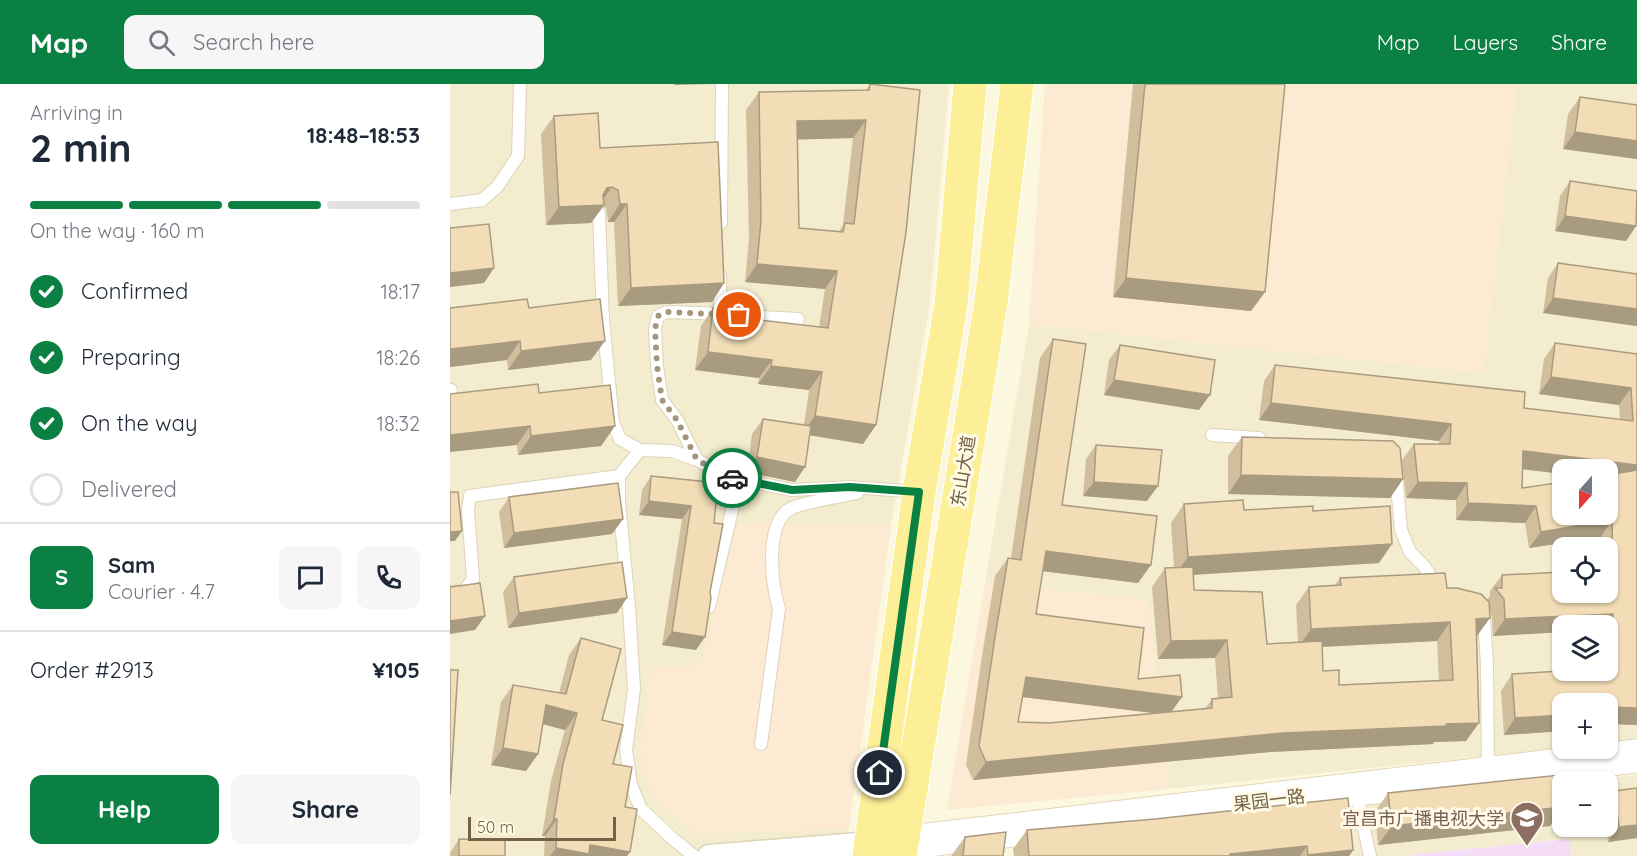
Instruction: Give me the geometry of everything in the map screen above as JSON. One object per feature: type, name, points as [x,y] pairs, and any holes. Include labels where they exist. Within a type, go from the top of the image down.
[{"type":"main road","points":[[885,850],[919,492],[951,305],[970,84]]},
{"type":"main road","name":"东山大道","points":[[885,850],[991,302],[1017,84]]},
{"type":"street","name":"果园一路","points":[[885,850],[1637,756]]},
{"type":"street","points":[[709,856],[885,850]]},
{"type":"lane","points":[[450,204],[482,200],[497,187],[518,156],[520,84]]},
{"type":"lane","points":[[721,233],[722,84]]},
{"type":"lane","points":[[599,213],[603,320],[613,423],[620,439],[640,450],[672,451],[697,460],[729,477],[792,490],[850,487],[919,492]]},
{"type":"lane","points":[[720,268],[720,314]]},
{"type":"lane","points":[[697,460],[677,420],[662,400],[655,329],[658,316],[667,312],[798,319]]},
{"type":"lane","points":[[1212,435],[1271,439]]},
{"type":"lane","points":[[640,450],[619,476],[619,502],[634,689],[626,750],[631,785],[641,809],[694,856]]},
{"type":"lane","points":[[1395,463],[1401,530],[1410,552],[1424,566],[1446,599]]},
{"type":"lane","points":[[450,592],[464,591],[473,579],[468,510],[470,496],[619,476]]},
{"type":"lane","points":[[709,607],[734,498],[737,489],[745,481]]},
{"type":"lane","points":[[761,744],[778,609],[773,591],[772,538],[780,518],[790,508],[873,489]]},
{"type":"lane","points":[[1472,605],[1484,617],[1488,774]]},
{"type":"lane","points":[[1356,790],[1370,856]]},
{"type":"shaded area","points":[[450,84],[949,84],[930,303],[891,525],[844,856],[450,856]]},
{"type":"shaded area","points":[[1045,84],[1517,84],[1483,373],[1029,324]]},
{"type":"shaded area","points":[[1517,84],[1637,84],[1637,741],[1618,743],[1618,693],[1552,693],[1552,749],[1168,789],[1147,600],[985,583],[1029,324],[1483,373]]},
{"type":"shaded area","points":[[739,522],[891,525],[849,829],[696,834],[662,807],[642,771],[641,744],[651,666],[700,666]]},
{"type":"shaded area","points":[[985,583],[1147,600],[1168,789],[947,810]]},
{"type":"shaded area","points":[[1637,775],[1637,856],[1571,856],[1568,839],[1401,856],[1027,856],[1345,808],[1552,785],[1552,837],[1618,837],[1618,777]]},
{"type":"shaded area","name":"宜昌市广播电视大学","points":[[1569,839],[1571,856],[1401,856]]},
{"type":"building","points":[[870,84],[920,90],[906,232],[876,425],[815,416],[822,372],[771,366],[772,360],[708,352],[713,308],[760,314],[759,320],[828,328],[837,271],[757,264],[761,221],[759,92],[869,90]],"holes":[[[866,120],[854,224],[845,223],[843,232],[799,228],[797,121]]]},
{"type":"building","points":[[1145,84],[1285,84],[1265,292],[1126,278]]},
{"type":"building","points":[[1580,97],[1637,105],[1637,141],[1575,132]]},
{"type":"building","points":[[598,113],[600,148],[718,142],[724,283],[631,288],[627,204],[620,204],[618,190],[612,187],[607,188],[603,195],[604,205],[559,207],[554,116]]},
{"type":"building","points":[[1570,181],[1637,191],[1636,226],[1565,216]]},
{"type":"building","points":[[489,224],[494,268],[450,273],[450,228]]},
{"type":"building","points":[[1558,263],[1637,274],[1637,309],[1553,298]]},
{"type":"building","points":[[527,299],[529,308],[600,299],[605,341],[521,351],[520,341],[450,349],[450,308]]},
{"type":"building","points":[[1053,339],[1086,344],[1062,505],[1157,516],[1151,565],[1046,551],[1036,614],[1144,628],[1138,679],[1180,675],[1182,697],[1026,677],[1018,722],[1049,723],[1212,708],[1212,699],[1232,697],[1227,640],[1171,641],[1165,568],[1193,567],[1194,590],[1262,592],[1267,644],[1322,641],[1323,671],[1339,670],[1339,685],[1453,680],[1450,622],[1311,629],[1309,587],[1341,585],[1340,578],[1445,573],[1447,588],[1481,594],[1489,602],[1490,618],[1476,619],[1479,723],[1283,733],[986,762],[979,746],[995,637],[1008,558],[1021,560]]},
{"type":"building","points":[[1555,343],[1637,354],[1637,465],[1618,463],[1618,459],[1588,459],[1523,451],[1522,488],[1552,484],[1552,525],[1582,525],[1541,532],[1536,506],[1468,503],[1467,483],[1418,482],[1414,444],[1450,444],[1451,424],[1271,403],[1275,365],[1525,392],[1524,408],[1633,421],[1631,388],[1551,377]]},
{"type":"building","points":[[1120,345],[1215,360],[1210,395],[1114,380]]},
{"type":"building","points":[[538,384],[539,393],[610,385],[615,426],[531,436],[530,426],[450,435],[450,394]]},
{"type":"building","points":[[763,419],[811,426],[805,467],[757,457]]},
{"type":"building","points":[[1242,437],[1393,441],[1400,448],[1403,479],[1241,475]]},
{"type":"building","points":[[1096,445],[1162,450],[1158,486],[1094,482]]},
{"type":"building","points":[[1637,470],[1637,708],[1618,707],[1618,693],[1552,693],[1552,716],[1515,718],[1512,674],[1552,672],[1552,681],[1618,681],[1618,615],[1552,615],[1552,617],[1505,619],[1504,599],[1495,588],[1502,588],[1502,575],[1552,573],[1552,603],[1618,603],[1618,537],[1612,537],[1612,525],[1618,525],[1618,473]]},
{"type":"building","points":[[651,476],[718,483],[714,523],[723,524],[710,592],[705,637],[672,632],[691,506],[649,501]]},
{"type":"building","points":[[618,483],[623,519],[514,533],[509,497]]},
{"type":"building","points":[[450,492],[458,492],[462,531],[450,532]]},
{"type":"building","points":[[1243,500],[1244,510],[1313,506],[1313,511],[1390,506],[1392,544],[1188,557],[1184,504]]},
{"type":"building","points":[[622,562],[627,598],[519,613],[514,577]]},
{"type":"building","points":[[480,583],[485,616],[450,621],[450,587]]},
{"type":"building","points":[[581,638],[621,649],[602,720],[623,725],[613,764],[632,767],[625,807],[637,809],[630,852],[590,845],[589,854],[556,848],[557,819],[554,819],[563,764],[577,713],[546,705],[538,754],[503,748],[513,685],[566,694]]},
{"type":"building","points":[[450,670],[458,670],[450,795]]},
{"type":"building","points":[[1552,776],[1552,808],[1392,826],[1388,793]]},
{"type":"building","points":[[1637,788],[1637,825],[1619,827],[1618,790]]},
{"type":"building","points":[[1348,798],[1353,850],[1308,855],[1307,846],[1230,854],[1230,856],[1029,856],[1027,830]]},
{"type":"building","points":[[1006,832],[1003,856],[963,856],[965,837]]},
{"type":"building","points":[[459,839],[505,840],[505,856],[459,856]]},
{"type":"way so far","points":[[732,478],[697,460],[677,420],[662,400],[655,329],[658,316],[667,312],[739,315]]},
{"type":"place","name":"宜昌市广播电视大学","points":[[1527,847]]},
{"type":"route","points":[[732,478],[792,490],[850,487],[919,492],[880,773]]}]
